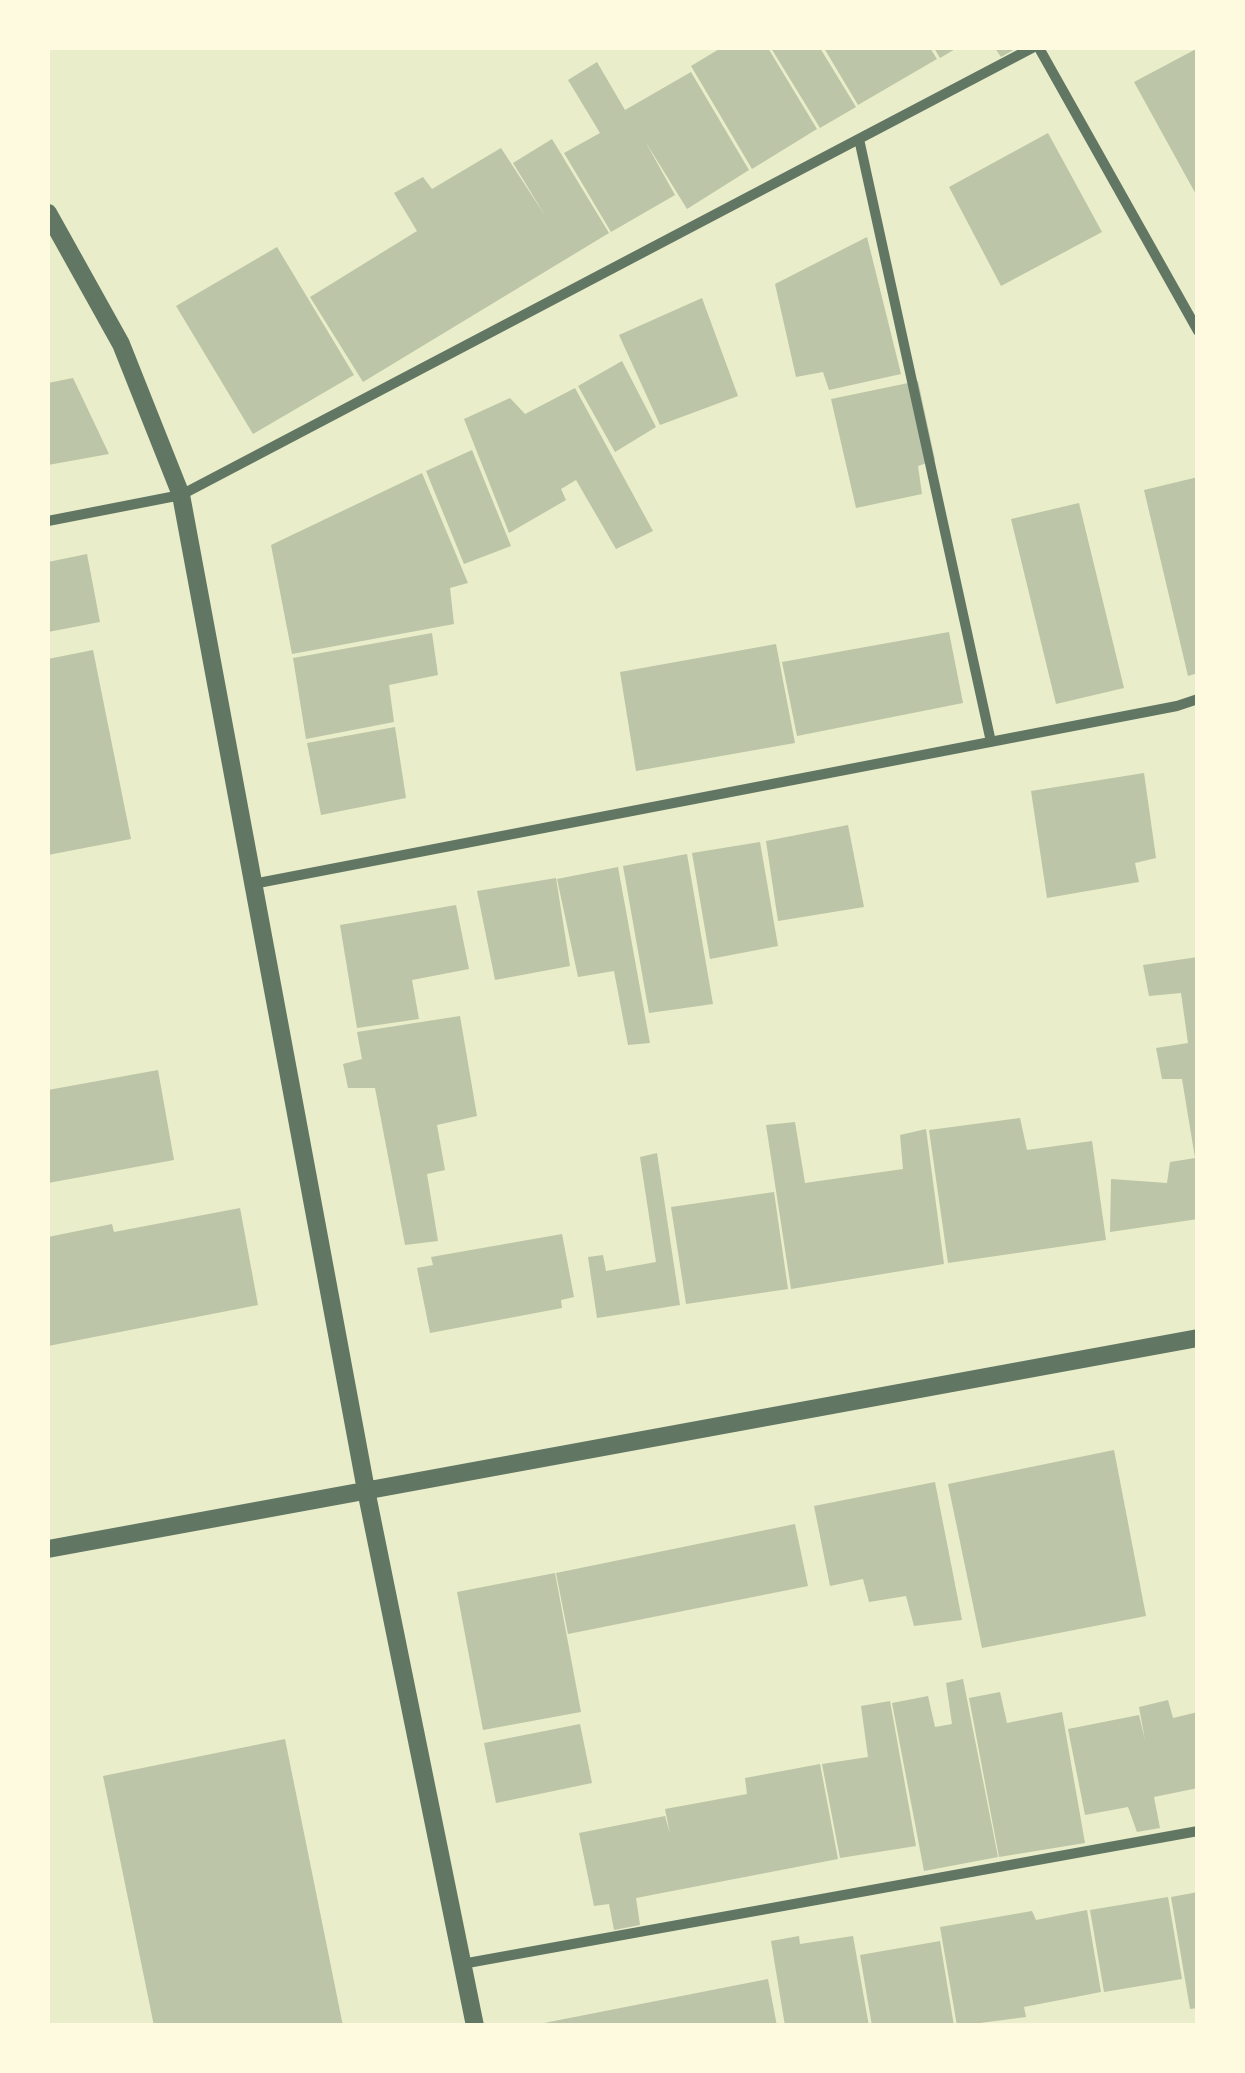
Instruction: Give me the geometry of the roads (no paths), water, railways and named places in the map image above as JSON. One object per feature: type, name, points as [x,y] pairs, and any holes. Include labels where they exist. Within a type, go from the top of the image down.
[{"type":"street","points":[[48,521],[181,495],[1035,48],[1198,331]]},
{"type":"street","points":[[859,139],[991,742]]},
{"type":"street","points":[[48,213],[122,344],[181,495],[366,1490],[474,2026]]},
{"type":"street","points":[[254,884],[1178,706],[1198,699]]},
{"type":"street","points":[[48,1549],[1198,1338]]},
{"type":"street","points":[[462,1964],[1198,1831]]}]
